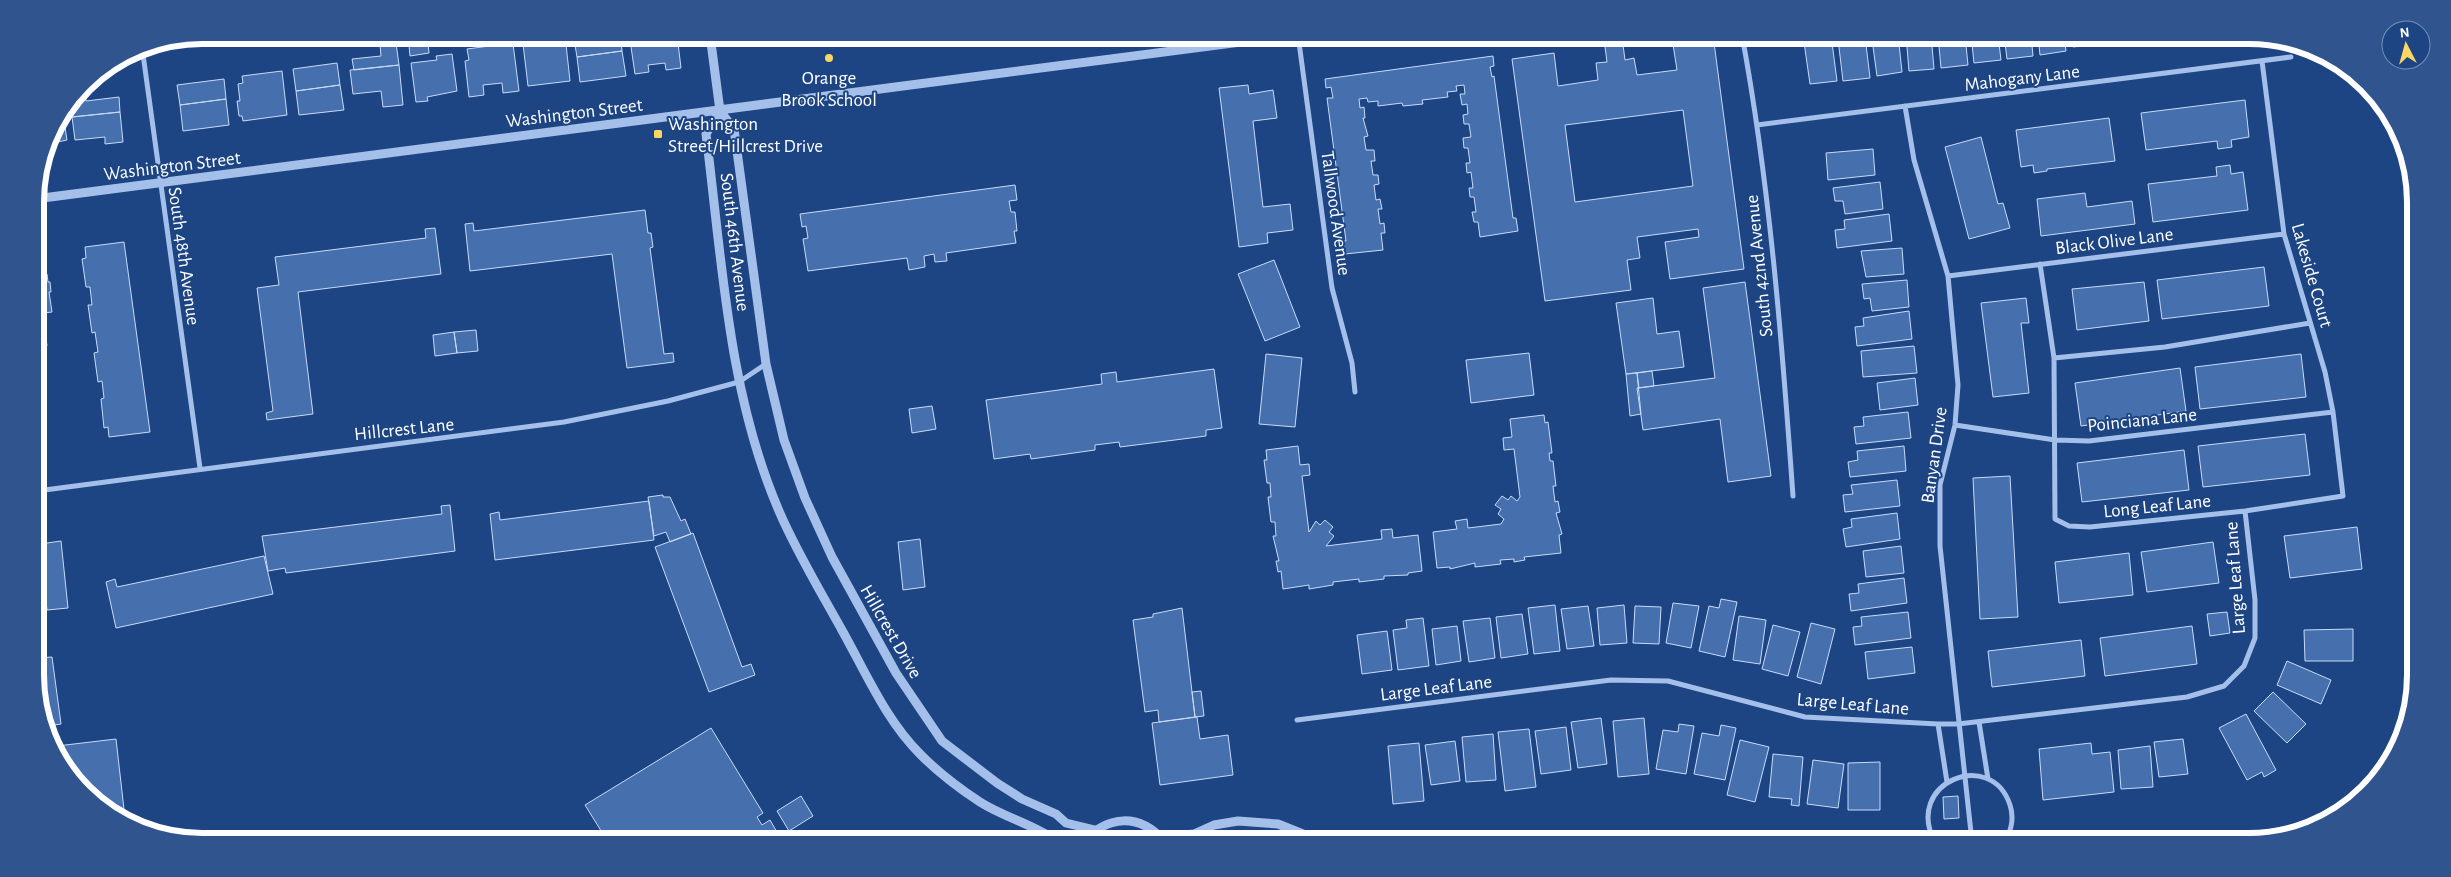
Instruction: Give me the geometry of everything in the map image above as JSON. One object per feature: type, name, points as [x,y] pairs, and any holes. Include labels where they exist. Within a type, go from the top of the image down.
[{"type":"street","name":"South 46th Avenue","points":[[711,44],[720,111],[734,129],[766,364]]},
{"type":"street","name":"Washington Street","points":[[44,198],[720,111],[1213,44]]},
{"type":"street","name":"Tallwood Avenue","points":[[1298,44],[1332,288],[1352,363],[1355,392]]},
{"type":"street","name":"South 42nd Avenue","points":[[1744,44],[1757,125],[1784,362],[1792,496]]},
{"type":"street","name":"South 48th Avenue","points":[[143,55],[200,468]]},
{"type":"street","name":"Mahogany Lane","points":[[1757,125],[2291,58]]},
{"type":"street","name":"Lakeside Court","points":[[2262,61],[2284,234],[2325,372],[2333,412],[2343,496]]},
{"type":"street","name":"Banyan Drive","points":[[1905,106],[1914,160],[1948,276],[1958,384],[1955,425],[1940,485],[1940,546],[1971,833]]},
{"type":"street","name":"South 46th Avenue","points":[[720,111],[706,134],[739,382]]},
{"type":"street","name":"Black Olive Lane","points":[[1948,276],[2284,234]]},
{"type":"street","points":[[2040,264],[2054,358],[2055,440]]},
{"type":"street","points":[[2054,358],[2165,347],[2310,323]]},
{"type":"street","name":"Hillcrest Lane","points":[[44,490],[200,468],[447,437],[462,437],[564,422],[668,400],[739,382],[766,364]]},
{"type":"street","name":"Hillcrest Drive","points":[[766,364],[784,440],[804,498],[832,557],[896,673],[920,711],[942,741],[996,783],[1022,799],[1056,814],[1066,823],[1094,830]]},
{"type":"street","points":[[739,382],[758,453],[778,509],[807,570],[871,687],[897,728],[922,756],[981,803],[1045,833]]},
{"type":"street","name":"Poinciana Lane","points":[[1955,425],[2055,440],[2089,441],[2333,412]]},
{"type":"street","name":"Long Leaf Lane","points":[[2055,440],[2054,519],[2069,526],[2090,527],[2245,510],[2343,496]]},
{"type":"street","name":"Large Leaf Lane","points":[[1297,720],[1611,680],[1668,681],[1805,717],[1938,724],[1979,722],[2187,697],[2224,686],[2244,666],[2255,638],[2255,600],[2245,510]]},
{"type":"street","points":[[1979,722],[1988,779]]},
{"type":"street","points":[[1938,724],[1947,782]]},
{"type":"street","points":[[1931,833],[1928,818],[1930,804],[1937,792],[1947,782],[1966,776],[1988,779],[1999,787],[2008,798],[2012,811],[2012,825],[2008,833]]},
{"type":"street","points":[[1091,833],[1109,822],[1126,820],[1141,823],[1153,833]]},
{"type":"street","points":[[1196,833],[1214,825],[1238,821],[1278,824],[1300,833]]},
{"type":"building","points":[[396,44],[399,65],[354,70],[352,59],[381,56],[380,45]]},
{"type":"building","points":[[409,44],[428,44],[429,53],[410,56]]},
{"type":"building","points":[[513,44],[519,91],[503,93],[502,83],[483,85],[484,95],[469,97],[465,61],[469,60],[467,49]]},
{"type":"building","points":[[523,44],[566,44],[570,81],[528,86]]},
{"type":"building","points":[[575,44],[621,44],[622,51],[577,57]]},
{"type":"building","points":[[631,44],[678,44],[681,68],[666,70],[665,63],[648,65],[649,72],[635,74]]},
{"type":"building","points":[[1605,44],[1623,44],[1625,60],[1634,58],[1637,75],[1677,70],[1673,44],[1714,44],[1744,269],[1670,279],[1665,242],[1699,237],[1698,229],[1637,237],[1640,258],[1627,260],[1631,290],[1545,301],[1512,59],[1554,53],[1558,86],[1598,80],[1596,63],[1607,62]],"holes":[[[1683,110],[1693,186],[1575,202],[1565,125]]]},
{"type":"building","points":[[1804,44],[1832,44],[1837,81],[1810,84]]},
{"type":"building","points":[[1839,44],[1866,44],[1870,78],[1843,81]]},
{"type":"building","points":[[1873,44],[1899,44],[1902,72],[1877,76]]},
{"type":"building","points":[[1907,44],[1932,44],[1934,69],[1909,71]]},
{"type":"building","points":[[1939,44],[1966,44],[1968,65],[1941,68]]},
{"type":"building","points":[[1972,44],[1999,44],[2001,60],[1974,63]]},
{"type":"building","points":[[2005,44],[2032,44],[2033,56],[2007,59]]},
{"type":"building","points":[[2039,44],[2065,44],[2066,51],[2040,55]]},
{"type":"building","points":[[2072,44],[2099,44],[2073,47]]},
{"type":"building","points":[[622,51],[626,76],[580,82],[577,57]]},
{"type":"building","points":[[452,54],[457,91],[427,97],[428,101],[416,102],[411,63],[437,60],[436,56]]},
{"type":"building","points":[[1493,56],[1494,66],[1490,67],[1492,77],[1494,76],[1513,218],[1516,218],[1518,231],[1480,237],[1478,222],[1474,222],[1472,212],[1476,212],[1474,197],[1470,197],[1469,188],[1473,188],[1471,172],[1467,173],[1466,163],[1470,163],[1468,148],[1464,148],[1463,138],[1471,137],[1469,124],[1464,124],[1463,115],[1468,114],[1467,104],[1462,105],[1460,94],[1465,94],[1464,85],[1456,86],[1457,91],[1447,92],[1448,97],[1422,100],[1423,104],[1403,106],[1402,103],[1378,106],[1378,101],[1368,102],[1367,98],[1359,99],[1360,108],[1364,107],[1365,118],[1363,118],[1368,136],[1364,137],[1366,150],[1374,150],[1375,161],[1371,161],[1373,175],[1378,175],[1379,184],[1374,185],[1376,200],[1380,199],[1382,209],[1378,209],[1380,224],[1384,223],[1385,233],[1381,233],[1383,250],[1345,254],[1343,241],[1346,241],[1327,98],[1333,98],[1331,87],[1326,88],[1325,79]]},
{"type":"building","points":[[337,63],[340,85],[296,91],[293,69]]},
{"type":"building","points":[[399,65],[403,105],[383,107],[381,91],[353,94],[350,70]]},
{"type":"building","points":[[282,71],[287,115],[243,121],[242,116],[239,116],[237,101],[240,101],[238,84],[243,83],[242,76]]},
{"type":"building","points":[[224,79],[226,99],[180,105],[177,85]]},
{"type":"building","points":[[340,85],[344,110],[299,115],[296,91]]},
{"type":"building","points":[[1248,85],[1249,94],[1273,90],[1277,118],[1253,121],[1263,207],[1290,204],[1293,230],[1267,233],[1268,243],[1239,247],[1219,88]]},
{"type":"building","points":[[85,95],[86,101],[119,97],[120,112],[72,117],[72,112]]},
{"type":"building","points":[[226,99],[229,125],[183,131],[180,105]]},
{"type":"building","points":[[2245,100],[2249,137],[2231,140],[2232,147],[2218,149],[2217,141],[2146,150],[2141,113]]},
{"type":"building","points":[[120,112],[123,142],[105,144],[105,137],[75,140],[72,117]]},
{"type":"building","points":[[2109,118],[2115,161],[2047,169],[2047,171],[2034,173],[2033,165],[2021,167],[2016,130]]},
{"type":"building","points":[[65,124],[67,140],[55,142]]},
{"type":"building","points":[[1981,137],[1998,204],[2003,203],[2010,228],[1969,239],[1945,147]]},
{"type":"building","points":[[1873,149],[1875,175],[1828,180],[1826,153]]},
{"type":"building","points":[[2230,165],[2231,174],[2243,172],[2248,210],[2153,222],[2148,184],[2217,176],[2216,167]]},
{"type":"building","points":[[1880,182],[1883,209],[1845,214],[1843,201],[1835,201],[1833,188]]},
{"type":"building","points":[[1015,185],[1017,200],[1009,201],[1011,212],[1015,212],[1017,231],[1014,231],[1016,243],[946,253],[947,261],[935,262],[934,254],[924,256],[925,267],[909,270],[907,258],[808,271],[803,239],[808,238],[806,226],[802,227],[800,214]]},
{"type":"building","points":[[2085,193],[2087,207],[2132,201],[2135,224],[2041,236],[2037,199]]},
{"type":"building","points":[[645,210],[648,233],[651,233],[653,247],[650,248],[664,354],[673,353],[674,362],[627,368],[612,254],[470,271],[465,224],[473,223],[474,231]]},
{"type":"building","points":[[1889,214],[1892,241],[1837,248],[1835,230],[1845,229],[1844,220]]},
{"type":"building","points":[[435,228],[441,274],[298,292],[313,414],[267,420],[266,413],[273,411],[257,288],[279,285],[275,257],[426,238],[425,229]]},
{"type":"building","points":[[124,242],[150,432],[109,437],[108,427],[104,428],[101,399],[104,398],[102,381],[98,382],[94,353],[98,352],[95,332],[92,333],[88,305],[92,305],[90,287],[86,287],[82,259],[86,258],[85,247]]},
{"type":"building","points":[[1902,248],[1904,274],[1866,277],[1861,251]]},
{"type":"building","points":[[1274,260],[1300,327],[1265,341],[1238,274]]},
{"type":"building","points":[[2264,267],[2269,306],[2162,319],[2157,280]]},
{"type":"building","points":[[44,274],[47,274],[48,282],[50,282],[51,292],[49,292],[52,312],[44,313]]},
{"type":"building","points":[[1907,280],[1909,307],[1872,311],[1870,298],[1864,299],[1862,284]]},
{"type":"building","points":[[1745,282],[1771,476],[1728,482],[1720,419],[1643,430],[1637,388],[1715,378],[1703,288]]},
{"type":"building","points":[[2144,282],[2149,321],[2077,330],[2072,289]]},
{"type":"building","points":[[1653,298],[1657,334],[1679,331],[1684,367],[1626,374],[1616,303]]},
{"type":"building","points":[[2026,298],[2029,323],[2021,323],[2029,393],[1993,397],[1981,303]]},
{"type":"building","points":[[1909,311],[1912,339],[1857,346],[1855,327],[1864,326],[1863,318]]},
{"type":"building","points":[[44,323],[47,346],[44,346]]},
{"type":"building","points":[[476,330],[478,351],[457,353],[454,332]]},
{"type":"building","points":[[454,332],[457,353],[435,356],[433,335]]},
{"type":"building","points":[[1914,346],[1917,373],[1863,377],[1861,351]]},
{"type":"building","points":[[1529,353],[1534,395],[1471,403],[1466,360]]},
{"type":"building","points":[[1266,354],[1302,358],[1295,427],[1259,424]]},
{"type":"building","points":[[2301,354],[2306,397],[2200,409],[2195,367]]},
{"type":"building","points":[[2180,368],[2186,411],[2081,426],[2075,383]]},
{"type":"building","points":[[1214,369],[1222,428],[1206,430],[1206,436],[1120,447],[1119,442],[1095,445],[1095,450],[1031,459],[1030,454],[994,459],[986,400],[1102,384],[1101,374],[1116,372],[1117,382]]},
{"type":"building","points":[[1652,371],[1654,386],[1639,388],[1637,373]]},
{"type":"building","points":[[1637,373],[1641,414],[1630,416],[1626,374]]},
{"type":"building","points":[[1915,378],[1918,405],[1880,410],[1877,383]]},
{"type":"building","points":[[932,406],[936,429],[912,433],[909,409]]},
{"type":"building","points":[[1908,412],[1911,438],[1856,444],[1854,427],[1864,426],[1863,417]]},
{"type":"building","points":[[1544,415],[1545,423],[1548,422],[1552,453],[1549,453],[1550,461],[1553,461],[1556,486],[1553,486],[1555,502],[1558,501],[1560,512],[1556,513],[1562,534],[1559,535],[1561,553],[1524,557],[1525,560],[1514,562],[1514,559],[1500,560],[1501,564],[1475,567],[1475,563],[1450,569],[1450,567],[1437,568],[1433,532],[1457,529],[1455,521],[1467,519],[1468,528],[1501,524],[1504,519],[1498,514],[1501,509],[1495,505],[1502,496],[1508,500],[1511,496],[1517,501],[1520,497],[1514,449],[1504,450],[1503,438],[1512,437],[1510,419]]},
{"type":"building","points":[[2305,434],[2310,475],[2203,487],[2198,446]]},
{"type":"building","points":[[1298,446],[1300,465],[1309,464],[1310,475],[1302,476],[1309,532],[1316,521],[1320,525],[1325,520],[1333,527],[1329,532],[1334,536],[1326,546],[1382,539],[1381,530],[1392,529],[1393,538],[1418,535],[1422,571],[1408,573],[1408,575],[1384,576],[1384,579],[1359,582],[1359,579],[1333,582],[1333,585],[1309,589],[1309,585],[1283,589],[1281,571],[1278,572],[1276,561],[1279,561],[1273,536],[1276,536],[1275,522],[1271,522],[1268,497],[1271,497],[1270,483],[1267,483],[1264,460],[1267,460],[1266,450]]},
{"type":"building","points":[[1904,446],[1906,471],[1850,477],[1848,462],[1858,460],[1857,451]]},
{"type":"building","points":[[2184,450],[2189,490],[2082,502],[2077,463]]},
{"type":"building","points":[[2010,476],[2018,617],[1980,619],[1973,478]]},
{"type":"building","points":[[1897,480],[1900,506],[1845,512],[1843,495],[1853,494],[1851,485]]},
{"type":"building","points":[[663,495],[663,497],[670,497],[681,521],[685,519],[691,534],[670,542],[666,532],[654,536],[648,497]]},
{"type":"building","points":[[649,501],[654,540],[495,560],[490,514],[499,512],[500,520]]},
{"type":"building","points":[[450,505],[455,551],[286,573],[285,568],[268,571],[262,536],[442,514],[441,506]]},
{"type":"building","points":[[1897,513],[1900,539],[1846,547],[1843,529],[1852,527],[1851,519]]},
{"type":"building","points":[[2357,527],[2362,569],[2290,578],[2284,536]]},
{"type":"building","points":[[693,533],[742,667],[751,664],[755,675],[709,692],[655,547]]},
{"type":"building","points":[[920,539],[925,587],[903,590],[898,542]]},
{"type":"building","points":[[61,541],[68,608],[47,610],[44,582],[44,543]]},
{"type":"building","points":[[2213,542],[2219,583],[2147,592],[2141,552]]},
{"type":"building","points":[[1901,546],[1904,573],[1866,577],[1863,551]]},
{"type":"building","points":[[2129,553],[2133,595],[2059,603],[2055,562]]},
{"type":"building","points":[[264,556],[273,594],[116,628],[106,582],[115,579],[117,587]]},
{"type":"building","points":[[1904,578],[1907,603],[1851,611],[1849,594],[1859,593],[1858,584]]},
{"type":"building","points":[[1721,599],[1737,602],[1725,657],[1699,651],[1709,606],[1719,608]]},
{"type":"building","points":[[1673,603],[1699,606],[1691,648],[1666,643]]},
{"type":"building","points":[[1555,605],[1560,651],[1534,654],[1528,608]]},
{"type":"building","points":[[1624,605],[1627,643],[1600,645],[1597,608]]},
{"type":"building","points":[[1588,606],[1594,646],[1567,649],[1561,609]]},
{"type":"building","points":[[1635,606],[1661,607],[1659,644],[1633,643]]},
{"type":"building","points":[[1182,608],[1195,717],[1159,722],[1158,710],[1145,712],[1133,620],[1153,617],[1153,614]]},
{"type":"building","points":[[1908,612],[1911,638],[1855,645],[1853,627],[1862,626],[1861,617]]},
{"type":"building","points":[[2227,612],[2230,633],[2210,636],[2207,614]]},
{"type":"building","points":[[1522,614],[1528,654],[1501,658],[1496,617]]},
{"type":"building","points":[[1739,616],[1766,620],[1760,664],[1733,660]]},
{"type":"building","points":[[1423,618],[1429,666],[1398,670],[1393,630],[1407,628],[1406,620]]},
{"type":"building","points":[[1490,618],[1495,658],[1469,662],[1463,621]]},
{"type":"building","points":[[1811,623],[1835,629],[1821,684],[1797,677]]},
{"type":"building","points":[[1773,625],[1800,632],[1788,676],[1762,669]]},
{"type":"building","points":[[1457,626],[1461,661],[1436,665],[1432,629]]},
{"type":"building","points":[[2192,626],[2197,664],[2105,676],[2100,638]]},
{"type":"building","points":[[2353,629],[2353,661],[2305,661],[2304,630]]},
{"type":"building","points":[[1387,631],[1392,670],[1362,674],[1357,635]]},
{"type":"building","points":[[2081,640],[2085,676],[1992,687],[1988,651]]},
{"type":"building","points":[[1912,647],[1915,673],[1868,679],[1865,652]]},
{"type":"building","points":[[52,657],[61,724],[52,725],[45,696],[44,658]]},
{"type":"building","points":[[2287,661],[2331,680],[2321,704],[2277,685]]},
{"type":"building","points":[[1201,691],[1204,716],[1195,717],[1192,692]]},
{"type":"building","points":[[2273,692],[2306,724],[2287,743],[2254,711]]},
{"type":"building","points":[[2246,714],[2276,770],[2264,777],[2262,772],[2247,780],[2219,728]]},
{"type":"building","points":[[1197,717],[1200,739],[1228,735],[1233,775],[1160,785],[1152,723]]},
{"type":"building","points":[[1601,718],[1607,764],[1578,768],[1571,722]]},
{"type":"building","points":[[1644,718],[1649,774],[1618,777],[1613,721]]},
{"type":"building","points":[[1679,724],[1694,726],[1686,774],[1656,769],[1663,730],[1678,732]]},
{"type":"building","points":[[1721,725],[1736,728],[1725,780],[1694,774],[1702,733],[1719,736]]},
{"type":"building","points":[[1566,727],[1571,770],[1541,774],[1535,731]]},
{"type":"building","points":[[711,728],[763,813],[757,817],[762,825],[770,820],[777,833],[602,833],[585,805]]},
{"type":"building","points":[[1529,729],[1536,787],[1505,791],[1498,732]]},
{"type":"building","points":[[1493,734],[1496,780],[1466,782],[1462,737]]},
{"type":"building","points":[[116,739],[124,813],[98,794],[83,779],[70,763],[60,746]]},
{"type":"building","points":[[2183,739],[2188,774],[2159,777],[2154,742]]},
{"type":"building","points":[[1740,740],[1769,747],[1755,802],[1727,795]]},
{"type":"building","points":[[1455,741],[1460,781],[1431,785],[1425,745]]},
{"type":"building","points":[[1419,743],[1424,801],[1393,804],[1388,746]]},
{"type":"building","points":[[2091,743],[2092,754],[2110,752],[2114,792],[2043,800],[2039,749]]},
{"type":"building","points":[[2150,746],[2153,787],[2121,789],[2118,750]]},
{"type":"building","points":[[1773,754],[1803,757],[1799,806],[1791,805],[1792,799],[1769,797]]},
{"type":"building","points":[[1813,760],[1844,764],[1838,808],[1807,804]]},
{"type":"building","points":[[1880,762],[1880,810],[1848,810],[1848,763]]},
{"type":"building","points":[[801,796],[813,816],[789,831],[777,811]]},
{"type":"building","points":[[1958,796],[1959,818],[1944,819],[1943,797]]},
{"type":"place","name":"Orange Brook School","points":[[829,58]]},
{"type":"place","name":"Washington Street/Hillcrest Drive","points":[[658,134]]}]
